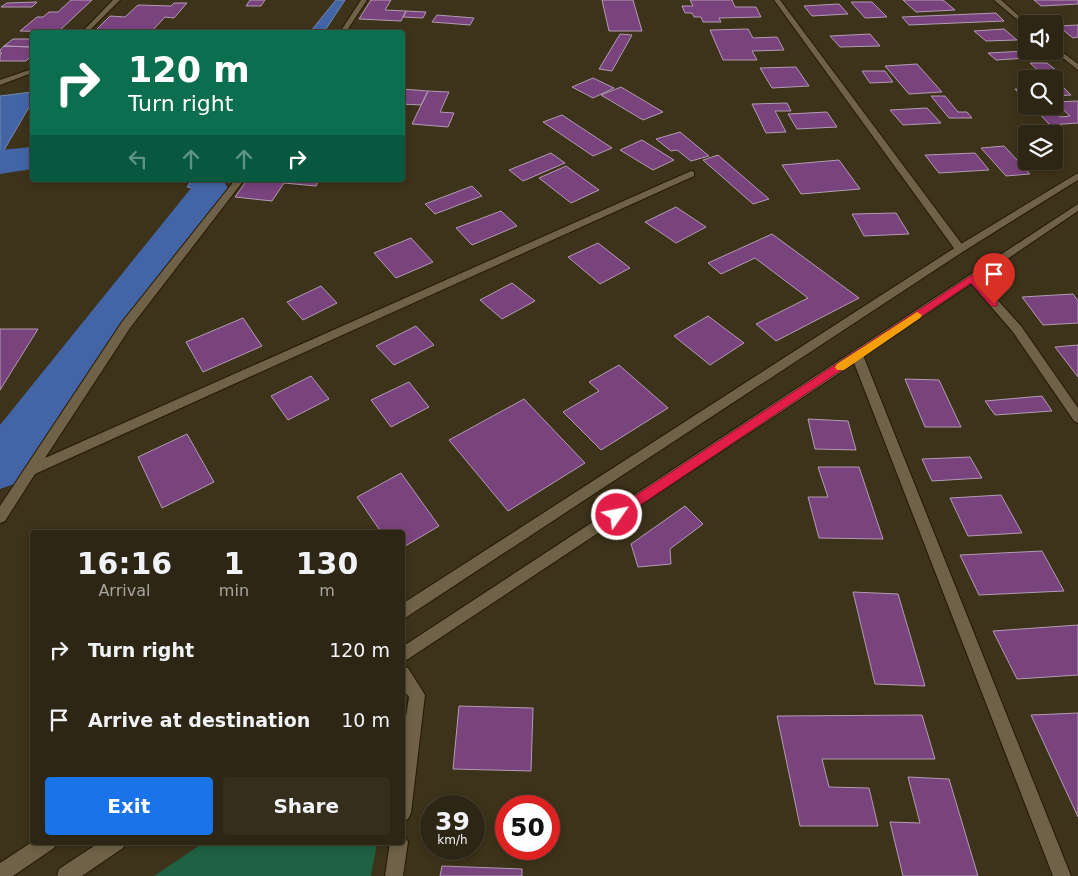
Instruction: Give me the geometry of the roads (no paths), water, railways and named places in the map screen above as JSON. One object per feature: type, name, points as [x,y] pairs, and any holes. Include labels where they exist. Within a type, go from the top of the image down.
[{"type":"street","points":[[87,30],[117,0]]},
{"type":"street","points":[[344,30],[364,0]]},
{"type":"street","points":[[777,0],[960,249]]},
{"type":"street","points":[[997,0],[1018,18]]},
{"type":"street","points":[[1063,56],[1078,68]]},
{"type":"street","points":[[0,83],[30,72]]},
{"type":"street","points":[[32,470],[690,174]]},
{"type":"street","points":[[405,611],[960,249],[1078,176]]},
{"type":"street","points":[[0,517],[126,325],[238,182]]},
{"type":"street","points":[[405,654],[857,355],[1078,206]]},
{"type":"street","points":[[972,278],[1016,329],[1078,418]]},
{"type":"street","points":[[857,355],[1062,876]]},
{"type":"street","points":[[405,678],[418,695],[405,791]]},
{"type":"street","points":[[0,874],[44,845]]},
{"type":"street","points":[[66,876],[113,845]]},
{"type":"street","points":[[394,876],[399,845]]},
{"type":"water","points":[[336,0],[345,0],[325,30],[312,30]]},
{"type":"water","points":[[30,92],[30,105],[0,157],[0,96]]},
{"type":"water","points":[[191,182],[217,182],[210,191],[187,187]]},
{"type":"waterway","points":[[0,162],[30,158]]},
{"type":"waterway","points":[[0,466],[210,191]]}]
